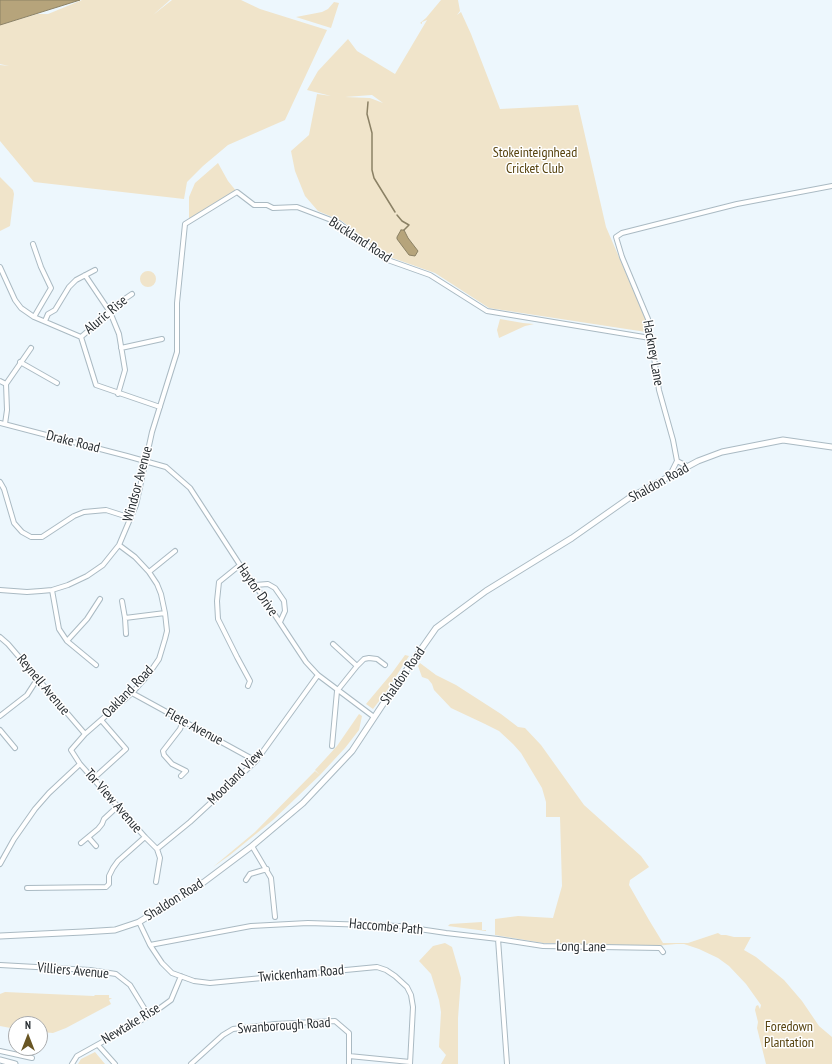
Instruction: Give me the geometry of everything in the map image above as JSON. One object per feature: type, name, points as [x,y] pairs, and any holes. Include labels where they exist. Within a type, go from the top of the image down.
[{"type":"street","name":"Hackney Lane","points":[[677,461],[673,440],[659,390],[648,319],[622,257],[616,237],[622,233],[737,204],[832,186]]},
{"type":"street","name":"Buckland Road","points":[[160,407],[177,352],[177,303],[185,224],[237,192],[254,205],[267,205],[273,208],[297,207],[339,223],[385,259],[430,275],[487,311],[650,338]]},
{"type":"street","points":[[33,244],[41,267],[51,288],[34,317]]},
{"type":"street","points":[[0,267],[15,300],[21,308],[34,317],[81,337],[96,385],[118,394],[160,407]]},
{"type":"street","points":[[45,321],[48,314],[55,310],[76,280],[95,270]]},
{"type":"street","points":[[85,275],[110,312],[119,334],[125,370],[118,394]]},
{"type":"street","name":"Aluric Rise","points":[[81,337],[116,305],[132,294]]},
{"type":"street","points":[[122,348],[162,339]]},
{"type":"street","points":[[2,424],[7,410],[6,384],[31,348]]},
{"type":"street","points":[[20,362],[57,383]]},
{"type":"street","points":[[0,381],[6,384]]},
{"type":"street","name":"Windsor Avenue","points":[[0,590],[27,592],[52,590],[68,585],[87,576],[103,565],[119,545],[136,505],[145,460],[160,407]]},
{"type":"street","name":"Drake Road","points":[[2,424],[145,460]]},
{"type":"street","name":"Shaldon Road","points":[[0,936],[115,930],[139,922],[204,882],[252,846],[303,803],[352,751],[436,628],[486,591],[572,538],[629,498],[686,466],[722,452],[783,440],[832,447]]},
{"type":"street","name":"Haytor Drive","points":[[145,460],[166,467],[190,488],[240,566],[255,585],[306,662],[318,676],[374,717]]},
{"type":"street","points":[[670,475],[677,461],[686,466]]},
{"type":"street","points":[[0,482],[4,489],[14,523],[22,532],[31,537],[42,537],[74,516],[84,512],[106,510],[131,518]]},
{"type":"street","name":"Oakland Road","points":[[71,750],[85,734],[132,693],[148,675],[159,659],[167,631],[161,594],[157,584],[136,557],[119,545]]},
{"type":"street","points":[[149,572],[175,551]]},
{"type":"street","points":[[240,566],[219,582],[217,601],[218,619],[250,681],[248,686]]},
{"type":"street","points":[[255,585],[268,584],[275,588],[284,600],[285,611],[280,622]]},
{"type":"street","points":[[52,590],[59,629],[67,640],[96,665]]},
{"type":"street","points":[[67,640],[87,619],[100,599]]},
{"type":"street","points":[[122,601],[126,634]]},
{"type":"street","points":[[125,618],[165,613]]},
{"type":"street","name":"Reynell Avenue","points":[[0,637],[38,678],[85,734]]},
{"type":"street","points":[[333,644],[357,666]]},
{"type":"street","points":[[332,746],[337,691],[364,659],[376,659],[385,665]]},
{"type":"street","name":"Moorland View","points":[[157,849],[190,822],[256,761],[318,676]]},
{"type":"street","points":[[0,716],[27,695],[38,678]]},
{"type":"street","name":"Flete Avenue","points":[[132,693],[256,761]]},
{"type":"street","points":[[94,778],[126,749],[101,720]]},
{"type":"street","points":[[181,776],[186,771],[172,764],[164,755],[163,751],[180,729],[183,721]]},
{"type":"street","points":[[0,730],[15,748]]},
{"type":"street","name":"Tor View Avenue","points":[[71,750],[80,764],[157,849]]},
{"type":"street","points":[[1,862],[18,833],[35,809],[49,793],[80,764]]},
{"type":"street","points":[[81,844],[89,838],[102,824],[104,819],[118,806]]},
{"type":"street","points":[[27,888],[106,887],[109,884],[113,868],[118,861],[145,837]]},
{"type":"street","points":[[89,838],[96,846]]},
{"type":"street","points":[[252,846],[271,878],[274,917]]},
{"type":"street","points":[[156,882],[160,858],[157,849]]},
{"type":"street","points":[[246,880],[250,874],[267,869]]},
{"type":"street","name":"Twickenham Road","points":[[139,922],[150,945],[172,973],[194,981],[210,983],[377,968],[386,970],[407,987],[411,995],[413,1007],[410,1063]]},
{"type":"street","name":"Haccombe Path","points":[[150,945],[251,926],[302,923],[399,926],[498,939]]},
{"type":"street","points":[[498,939],[507,1064]]},
{"type":"street","name":"Long Lane","points":[[498,939],[543,946],[660,948],[663,952]]},
{"type":"street","name":"Villiers Avenue","points":[[0,965],[90,970],[116,974],[130,985],[148,1016]]},
{"type":"street","name":"Newtake Rise","points":[[72,1064],[76,1056],[148,1016],[171,1000],[182,976]]},
{"type":"street","name":"Swanborough Road","points":[[191,1064],[233,1029],[335,1021],[349,1033],[349,1064]]},
{"type":"street","points":[[98,1045],[115,1064]]},
{"type":"street","points":[[0,1051],[32,1058]]},
{"type":"street","points":[[349,1056],[410,1063]]},
{"type":"street","points":[[0,1060],[15,1064]]},
{"type":"green space","points":[[82,0],[170,0],[153,15],[172,0],[241,0],[260,9],[327,30],[285,120],[228,145],[187,182],[184,199],[34,182],[0,141],[0,65],[9,66],[0,64],[0,25],[37,14],[48,14]]},
{"type":"green space","name":"Stokeinteignhead Cricket Club","points":[[441,0],[458,0],[460,11],[457,15],[461,12],[500,109],[578,105],[606,227],[645,317],[646,332],[489,308],[435,273],[387,256],[342,221],[318,211],[305,196],[295,171],[291,151],[309,135],[317,94],[331,96],[307,90],[318,71],[348,39],[357,51],[395,74],[427,20],[422,22],[422,24],[420,23]],"holes":[[[372,95],[383,103],[370,98],[345,97]]]},
{"type":"green space","points":[[334,2],[339,3],[331,28],[296,17],[322,12],[328,9]]},
{"type":"green space","points":[[218,163],[228,181],[237,192],[189,220],[189,197],[195,183]]},
{"type":"green space","points":[[0,177],[13,190],[14,194],[10,226],[0,231]]},
{"type":"green space","points":[[148,271],[154,273],[156,279],[154,285],[148,287],[142,285],[140,279],[142,273]]},
{"type":"green space","points":[[500,319],[534,324],[525,326],[499,338],[497,330]]},
{"type":"green space","points":[[405,655],[409,656],[386,692],[373,709],[366,704]]},
{"type":"green space","name":"Foredown Plantation","points":[[420,663],[436,675],[456,685],[501,714],[518,727],[525,728],[541,745],[584,805],[641,856],[649,867],[630,880],[629,885],[663,943],[688,943],[718,933],[721,935],[734,937],[751,937],[744,950],[756,957],[784,980],[802,1001],[819,1026],[832,1037],[832,1064],[766,1064],[757,1028],[758,1022],[755,1010],[756,1006],[758,1005],[760,1009],[761,1005],[746,984],[729,966],[718,958],[699,949],[684,944],[655,946],[543,943],[495,935],[495,919],[518,916],[553,918],[562,886],[560,817],[546,817],[546,802],[542,788],[521,753],[513,744],[499,731],[451,708],[434,690],[428,679],[422,677],[418,666]]},
{"type":"green space","points":[[359,714],[362,716],[359,730],[345,748],[320,775],[315,770],[337,746]]},
{"type":"green space","points":[[315,771],[320,775],[273,820],[213,867],[255,832]]},
{"type":"green space","points":[[482,922],[482,930],[486,931],[448,926],[450,924]]},
{"type":"green space","points":[[445,943],[452,947],[461,978],[458,1018],[458,1064],[441,1064],[446,1055],[439,1047],[441,1012],[439,1000],[431,974],[419,961],[433,946]]},
{"type":"green space","points":[[5,992],[94,996],[109,995],[109,998],[112,998],[109,1000],[111,1004],[66,1028],[53,1033],[48,1033],[48,1016],[8,1016],[8,1028],[0,1026],[0,994]]},
{"type":"green space","points":[[95,1052],[105,1064],[78,1064],[81,1059]]},
{"type":"shaded area","points":[[0,0],[80,0],[0,25]]},
{"type":"shaded area","points":[[401,230],[404,230],[418,251],[415,256],[409,255],[397,239]]},
{"type":"waterway","points":[[368,102],[367,114],[372,133],[372,170],[374,178],[395,212]]},
{"type":"waterway","points":[[397,215],[402,221],[409,225],[404,230]]}]
